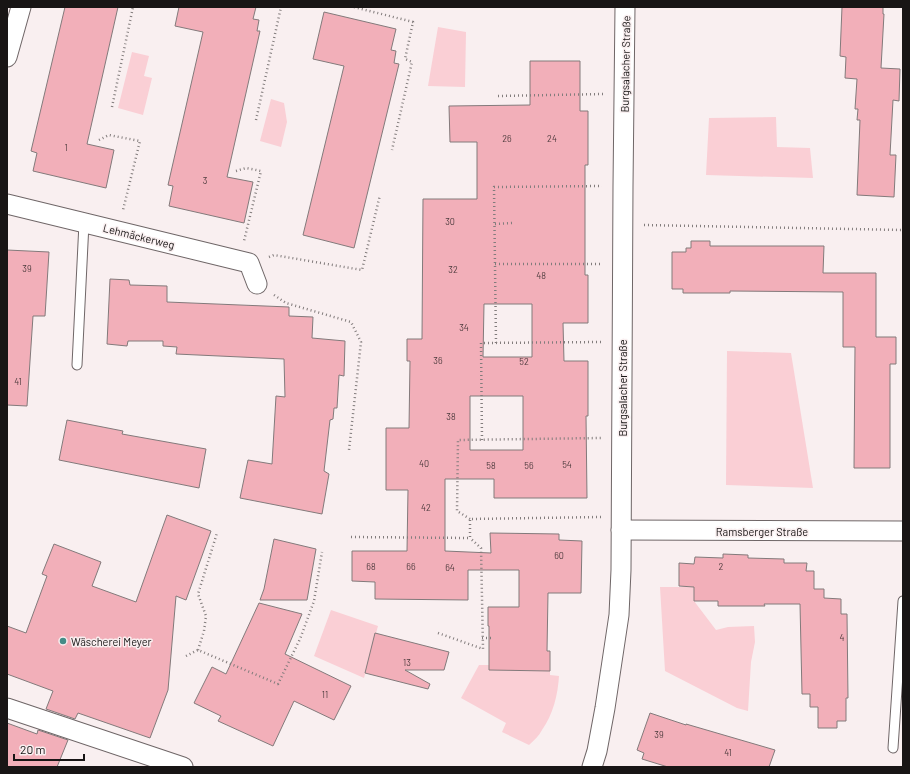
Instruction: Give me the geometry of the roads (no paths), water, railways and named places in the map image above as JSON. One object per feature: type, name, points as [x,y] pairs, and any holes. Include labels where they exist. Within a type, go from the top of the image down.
[{"type":"street","points":[[7,57],[21,7]]},
{"type":"street","name":"Burgsalacher Straße","points":[[592,767],[597,751],[605,708],[619,615],[622,524],[625,7]]},
{"type":"street","name":"Lehmäckerweg","points":[[7,204],[244,262],[257,284]]},
{"type":"street","name":"Ramsberger Straße","points":[[622,524],[903,531]]},
{"type":"street","points":[[7,708],[155,763],[183,767]]},
{"type":"lane","points":[[78,365],[84,223]]},
{"type":"lane","points":[[893,748],[903,601]]},
{"type":"place","name":"Wäscherei Meyer","points":[[63,641]]}]
